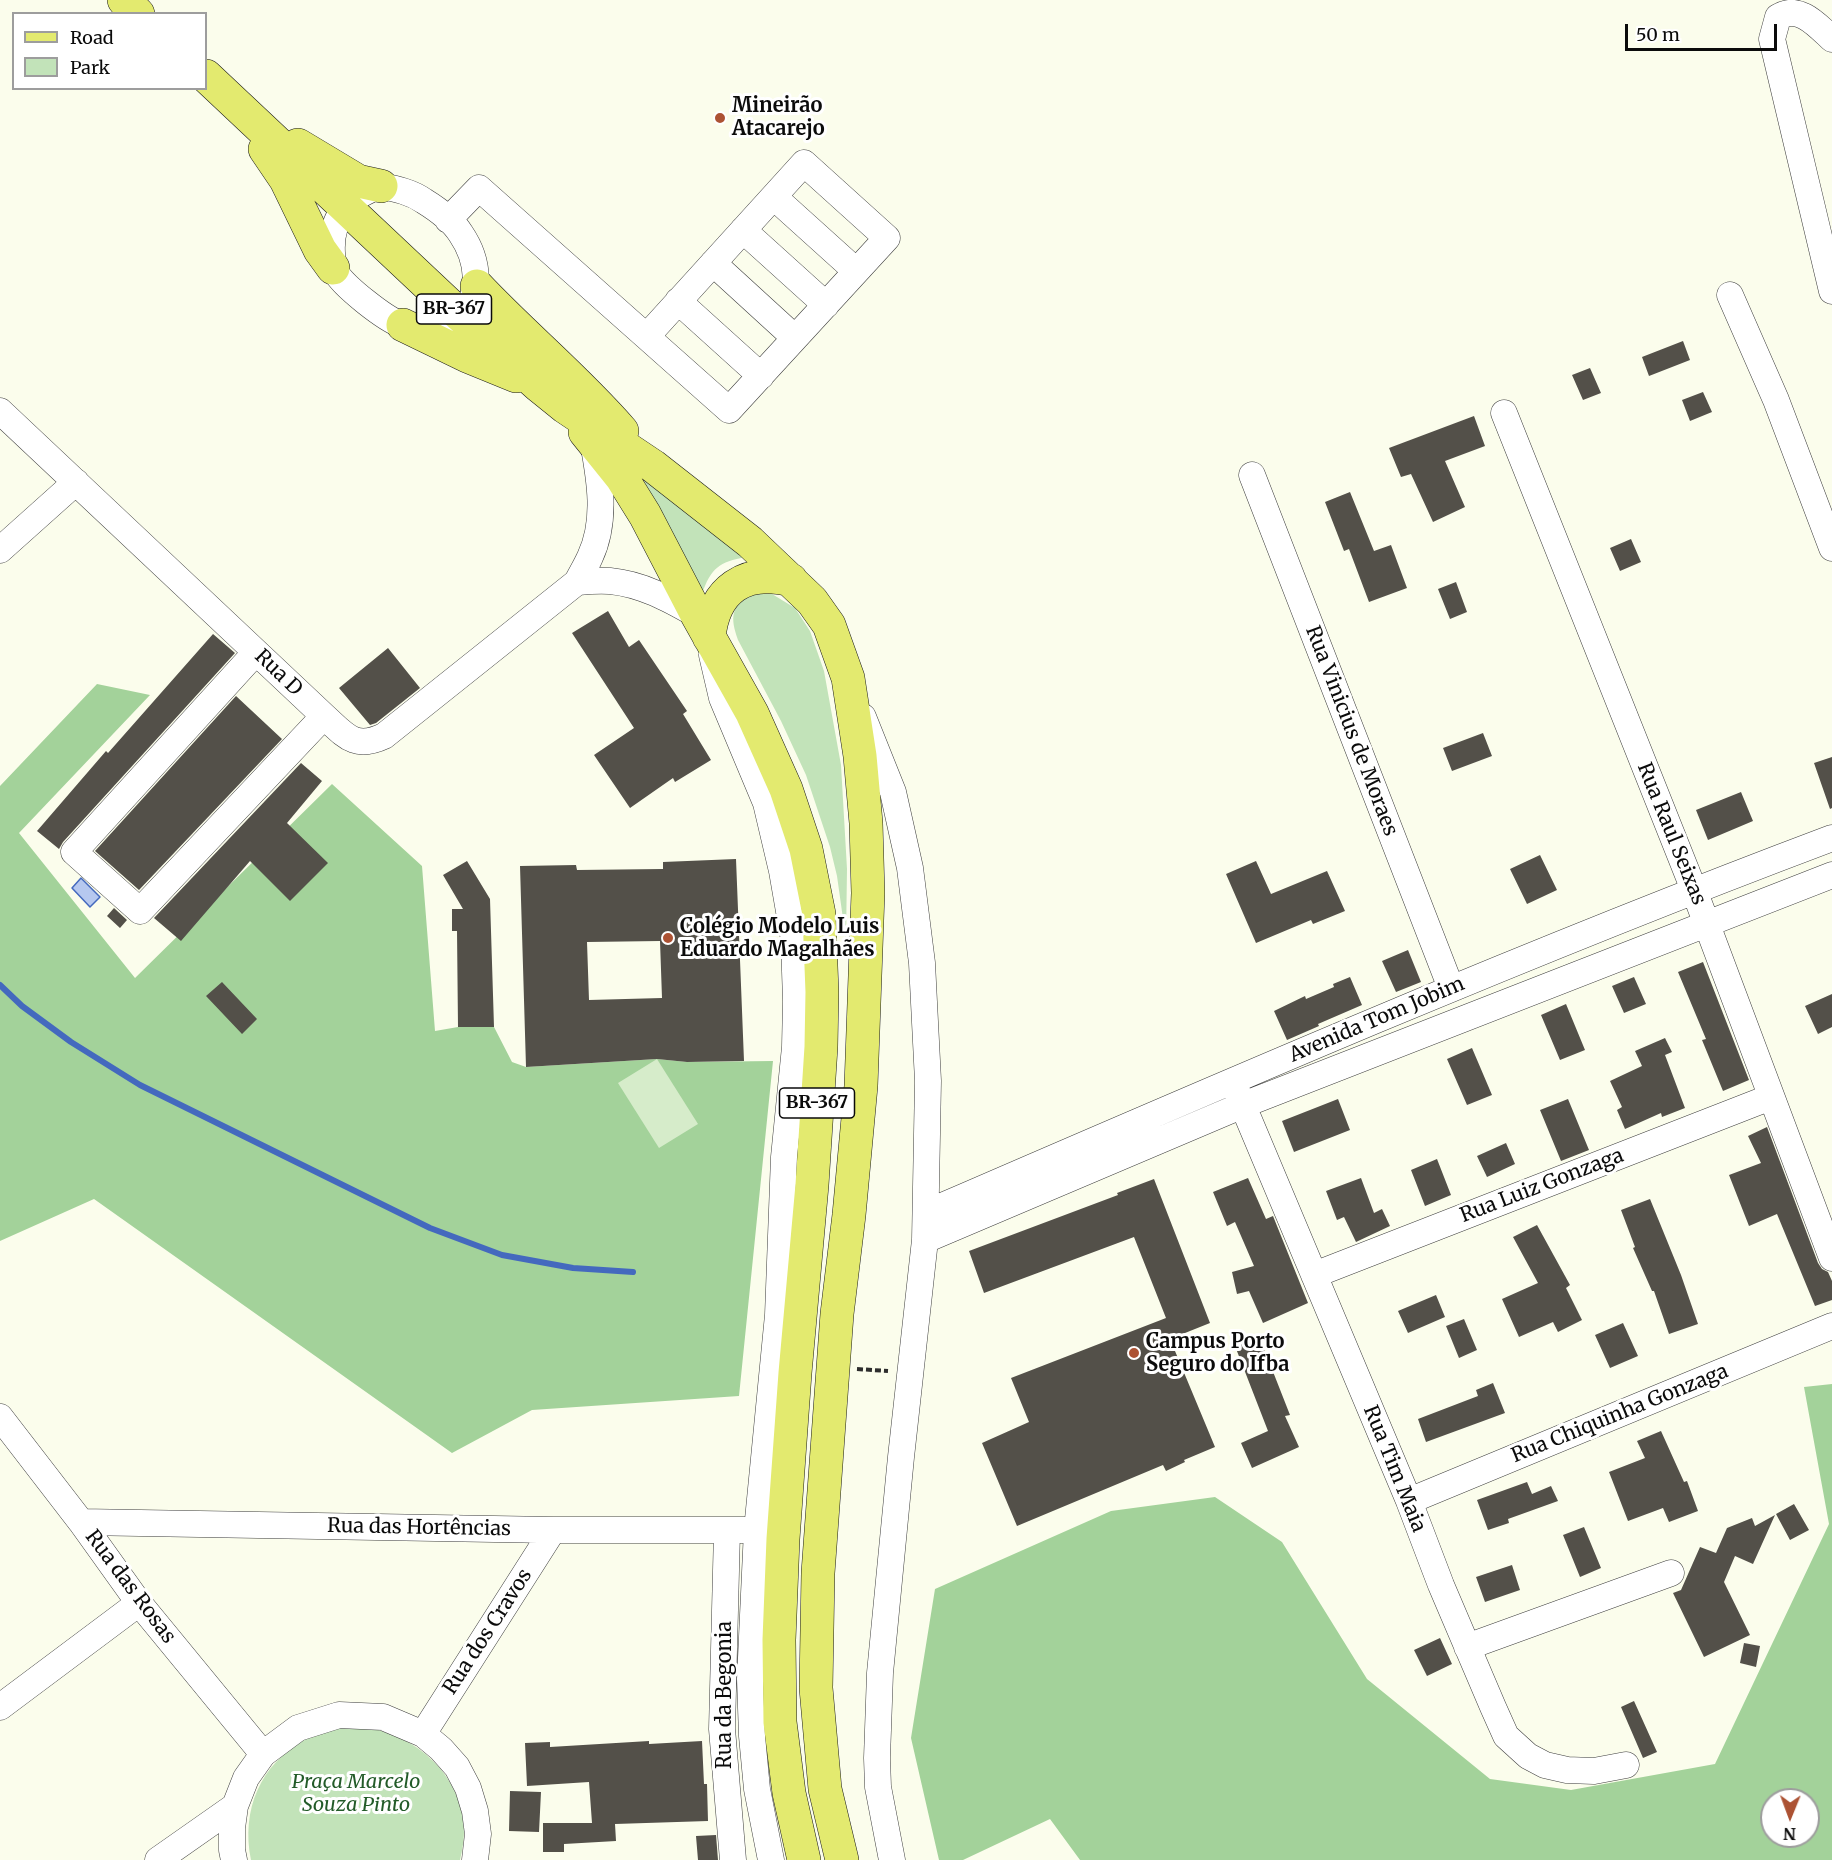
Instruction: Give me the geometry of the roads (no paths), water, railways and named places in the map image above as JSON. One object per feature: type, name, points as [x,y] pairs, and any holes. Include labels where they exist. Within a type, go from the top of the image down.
[{"type":"main road","points":[[124,0],[136,12]]},
{"type":"main road","name":"BR-367","points":[[207,77],[460,315],[539,386],[565,408],[653,466],[750,542],[791,580],[812,601],[829,626],[848,678],[860,756],[866,823],[868,893],[865,994],[861,1086],[837,1314],[824,1485],[818,1574],[816,1688],[825,1789],[842,1860]]},
{"type":"main road","points":[[236,105],[358,181],[381,186]]},
{"type":"main road","points":[[236,105],[286,180],[320,250],[333,268]]},
{"type":"main road","points":[[477,286],[511,322],[597,402],[653,466]]},
{"type":"main road","points":[[402,325],[467,356],[539,386]]},
{"type":"main road","name":"BR-367","points":[[565,408],[622,478],[645,515],[752,713],[786,789],[806,849],[819,914],[822,992],[821,1047],[783,1539],[779,1640],[780,1722],[789,1793],[804,1860]]},
{"type":"main road","points":[[703,626],[711,620],[717,604],[728,591],[742,582],[758,576],[775,576],[791,580]]},
{"type":"main road","points":[[778,1315],[812,1185]]},
{"type":"street","points":[[1832,39],[1811,19],[1797,13],[1785,12],[1778,17],[1772,39],[1832,291]]},
{"type":"street","points":[[448,220],[479,188],[729,410],[887,238],[804,163],[647,336]]},
{"type":"street","points":[[381,186],[400,189],[424,201],[448,220],[466,243],[474,265],[477,286],[471,303],[450,322],[434,326],[402,325],[364,300],[333,268],[334,232],[344,207],[368,190],[381,186]]},
{"type":"street","points":[[774,197],[856,271]]},
{"type":"street","points":[[743,230],[826,305]]},
{"type":"street","points":[[713,263],[795,338]]},
{"type":"street","points":[[1730,294],[1776,400],[1832,548]]},
{"type":"street","points":[[678,301],[761,376]]},
{"type":"street","name":"Rua D","points":[[0,411],[324,716],[348,738],[358,743],[372,742],[384,736],[577,582],[591,556],[599,528],[601,499],[599,471],[593,442]]},
{"type":"street","name":"Rua Raul Seixas","points":[[1504,413],[1694,890],[1832,1258]]},
{"type":"street","name":"Rua Vinicius de Moraes","points":[[1252,475],[1443,992],[1447,1025]]},
{"type":"street","points":[[0,550],[76,482]]},
{"type":"street","points":[[577,582],[609,580],[640,586],[669,598],[703,626],[722,698],[766,803],[782,872],[794,940],[795,1047],[784,1156],[778,1315],[757,1530],[750,1679],[757,1789],[771,1860]]},
{"type":"street","points":[[256,652],[74,852],[140,910],[324,716]]},
{"type":"street","points":[[848,678],[893,792],[910,868],[921,963],[928,1081],[925,1240],[880,1673],[878,1787],[892,1860]]},
{"type":"street","name":"Avenida Tom Jobim","points":[[926,1213],[1443,992],[1694,890],[1832,838]]},
{"type":"street","name":"Avenida Tom Jobim","points":[[925,1240],[1243,1105],[1832,875]]},
{"type":"street","name":"Rua Tim Maia","points":[[1232,1081],[1506,1736],[1528,1756],[1545,1765],[1567,1770],[1594,1771],[1626,1765]]},
{"type":"street","name":"Rua Luiz Gonzaga","points":[[1314,1275],[1771,1097]]},
{"type":"street","name":"Rua Chiquinha Gonzaga","points":[[1409,1501],[1832,1326]]},
{"type":"street","name":"Rua das Rosas","points":[[4,1430],[81,1522],[139,1603],[263,1754]]},
{"type":"street","name":"Rua das Hortências","points":[[81,1522],[554,1530],[757,1530]]},
{"type":"street","name":"Rua dos Cravos","points":[[423,1734],[554,1530]]},
{"type":"street","name":"Rua da Begonia","points":[[727,1531],[722,1729],[733,1860]]},
{"type":"street","points":[[1467,1647],[1671,1573]]},
{"type":"street","points":[[0,1707],[139,1603]]},
{"type":"street","points":[[234,1860],[232,1828],[235,1806],[246,1779],[263,1754],[298,1728],[339,1715],[383,1717],[423,1734],[441,1749],[457,1767],[468,1788],[475,1811],[478,1834],[477,1859]]},
{"type":"street","points":[[158,1860],[235,1806]]},
{"type":"water","points":[[81,878],[100,897],[90,907],[72,888]]},
{"type":"waterway","points":[[0,985],[22,1006],[71,1042],[140,1085],[430,1228],[502,1255],[573,1268],[633,1272]]},
{"type":"place","name":"Mineirão Atacarejo","points":[[720,118]]},
{"type":"place","name":"Colégio Modelo Luis Eduardo Magalhães","points":[[668,938]]},
{"type":"place","name":"Campus Porto Seguro do Ifba","points":[[1134,1353]]},
{"type":"park label","name":"Praça Marcelo Souza Pinto","points":[[356,1794]]}]
